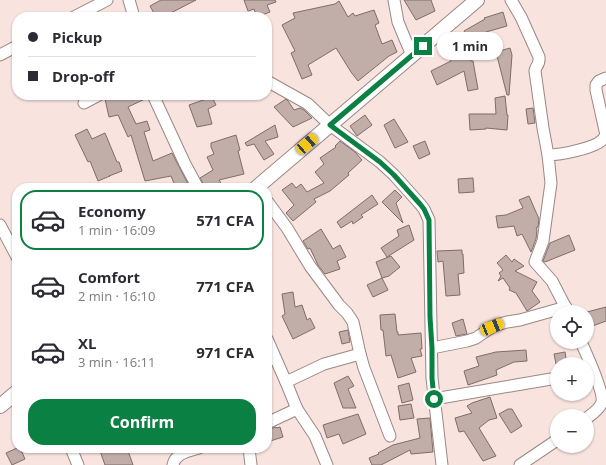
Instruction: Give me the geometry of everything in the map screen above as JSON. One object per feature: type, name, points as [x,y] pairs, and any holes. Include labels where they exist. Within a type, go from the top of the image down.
[{"type":"street","points":[[84,12],[107,0]]},
{"type":"street","points":[[129,0],[133,12]]},
{"type":"street","points":[[394,0],[398,22],[412,55]]},
{"type":"street","points":[[263,183],[477,0]]},
{"type":"street","points":[[511,0],[539,57],[540,62],[534,71],[542,128],[548,155],[551,183],[543,241],[535,262],[552,281],[564,305]]},
{"type":"street","points":[[0,55],[12,49]]},
{"type":"street","points":[[548,155],[558,155],[598,144],[606,135],[596,90],[596,85],[599,81],[606,78]]},
{"type":"street","points":[[272,84],[308,104],[330,125],[380,162],[420,204],[427,215],[429,220],[432,378],[442,465]]},
{"type":"street","points":[[84,103],[90,100]]},
{"type":"street","points":[[155,100],[184,164],[195,183]]},
{"type":"street","points":[[272,208],[310,266],[350,318],[360,354],[390,436]]},
{"type":"street","points":[[0,225],[12,248]]},
{"type":"street","points":[[432,348],[476,338],[492,327],[500,324],[550,314]]},
{"type":"street","points":[[272,350],[297,409],[315,436],[327,465]]},
{"type":"street","points":[[286,382],[324,364],[360,354]]},
{"type":"street","points":[[434,399],[550,379]]},
{"type":"street","points":[[594,379],[602,396],[602,402],[594,412]]},
{"type":"street","points":[[0,406],[12,396]]},
{"type":"street","points":[[272,422],[297,409]]},
{"type":"street","points":[[520,465],[550,445]]},
{"type":"street","points":[[73,453],[76,464]]},
{"type":"street","points":[[173,465],[177,457],[185,453]]},
{"type":"street","points":[[250,453],[251,465]]},
{"type":"building","points":[[161,0],[196,0],[173,12],[153,12],[150,6]]},
{"type":"building","points":[[244,0],[275,0],[276,2],[267,5],[270,12],[255,12],[254,9],[248,11]]},
{"type":"building","points":[[404,0],[431,0],[435,11],[416,20]]},
{"type":"building","points":[[339,1],[348,17],[353,13],[355,16],[374,10],[379,23],[375,25],[382,44],[392,40],[397,52],[389,56],[358,81],[336,48],[308,65],[312,75],[302,79],[291,53],[295,51],[282,25],[295,18],[293,13],[335,4]]},
{"type":"building","points":[[503,12],[507,26],[486,32],[470,41],[464,31],[485,19],[484,18]]},
{"type":"building","points":[[462,44],[471,61],[473,61],[478,89],[468,91],[464,71],[437,85],[431,71],[451,61],[446,52]]},
{"type":"building","points":[[510,48],[512,55],[509,95],[507,95],[496,52]]},
{"type":"building","points":[[505,96],[508,115],[507,130],[486,128],[470,130],[469,114],[496,114],[495,98]]},
{"type":"building","points":[[286,99],[294,110],[300,108],[312,118],[293,127],[274,107]]},
{"type":"building","points":[[105,100],[143,100],[128,107],[136,124],[147,121],[150,130],[144,132],[153,161],[172,153],[187,183],[174,183],[171,176],[145,181],[131,135],[128,137],[118,115],[109,117]]},
{"type":"building","points":[[203,100],[214,100],[216,105],[208,109],[212,124],[197,127],[189,105]]},
{"type":"building","points":[[533,108],[535,123],[528,124],[526,109]]},
{"type":"building","points":[[365,115],[372,125],[357,136],[350,126]]},
{"type":"building","points":[[394,119],[408,142],[395,148],[384,125]]},
{"type":"building","points":[[275,125],[278,137],[265,141],[274,154],[264,160],[254,144],[247,146],[245,143]]},
{"type":"building","points":[[87,129],[92,139],[105,133],[122,171],[98,181],[90,161],[88,162],[75,135]]},
{"type":"building","points":[[236,135],[240,150],[238,151],[244,174],[219,180],[221,183],[203,183],[200,178],[213,170],[207,157],[214,154],[211,143]]},
{"type":"building","points":[[340,141],[355,152],[362,160],[348,173],[349,175],[330,191],[314,199],[316,202],[293,221],[286,213],[294,205],[282,190],[292,183],[296,188],[301,184],[307,192],[324,183],[315,172],[324,164],[320,158],[336,147],[335,146]]},
{"type":"building","points":[[425,141],[430,154],[419,159],[413,146]]},
{"type":"building","points":[[473,178],[474,192],[459,193],[458,179]]},
{"type":"building","points":[[395,190],[402,197],[396,203],[403,223],[382,202]]},
{"type":"building","points":[[372,195],[378,204],[361,215],[363,217],[353,224],[352,221],[341,228],[337,222]]},
{"type":"building","points":[[529,196],[539,219],[538,227],[536,228],[536,239],[531,252],[522,234],[517,236],[514,226],[498,228],[496,216],[506,215],[523,208],[519,200]]},
{"type":"building","points":[[409,225],[414,240],[387,257],[381,248],[399,236],[397,230]]},
{"type":"building","points":[[321,229],[333,249],[340,245],[346,257],[337,261],[340,269],[325,274],[318,265],[310,248],[308,249],[303,241]]},
{"type":"building","points":[[569,235],[575,250],[545,262],[543,261],[550,243]]},
{"type":"building","points":[[462,250],[464,273],[458,274],[460,295],[446,296],[443,261],[438,262],[437,251]]},
{"type":"building","points":[[506,255],[512,262],[514,259],[524,266],[515,271],[537,282],[532,291],[540,302],[527,311],[516,293],[509,290],[510,288],[503,278],[498,281],[501,276],[499,273],[503,270],[497,263]]},
{"type":"building","points":[[391,256],[400,267],[389,276],[382,278],[376,262]]},
{"type":"building","points":[[382,278],[388,290],[373,297],[367,285]]},
{"type":"building","points":[[293,292],[295,307],[302,305],[307,320],[310,318],[315,328],[293,339],[282,316],[285,314],[282,294]]},
{"type":"building","points":[[606,307],[606,321],[594,325],[594,310]]},
{"type":"building","points":[[395,314],[398,335],[421,333],[422,349],[420,349],[422,356],[411,358],[416,372],[398,378],[391,355],[386,356],[380,315]]},
{"type":"building","points":[[463,319],[467,334],[456,336],[452,323]]},
{"type":"building","points":[[348,330],[350,342],[342,344],[339,332]]},
{"type":"building","points":[[526,350],[527,361],[514,362],[496,370],[497,375],[468,385],[464,371],[479,366],[476,357],[496,352]]},
{"type":"building","points":[[565,352],[566,357],[555,357],[554,354]]},
{"type":"building","points":[[348,376],[354,386],[348,389],[356,408],[343,408],[334,383]]},
{"type":"building","points":[[409,383],[413,400],[402,403],[398,386]]},
{"type":"building","points":[[490,397],[497,418],[489,420],[479,428],[496,456],[483,461],[464,431],[459,432],[455,418],[472,413],[467,406]]},
{"type":"building","points":[[411,404],[414,418],[400,420],[398,406]]},
{"type":"building","points":[[508,409],[512,409],[522,426],[511,433],[499,414]]},
{"type":"building","points":[[358,414],[366,434],[343,444],[339,434],[327,438],[323,425]]},
{"type":"building","points":[[430,418],[433,452],[411,454],[410,450],[381,465],[372,465],[369,458],[379,454],[378,453],[393,445],[420,438],[417,419]]},
{"type":"building","points":[[280,427],[283,437],[272,440],[272,428]]},
{"type":"building","points":[[12,450],[12,453],[22,453],[25,459],[12,465],[6,453]]},
{"type":"building","points":[[101,453],[129,453],[133,465],[105,465]]},
{"type":"route","points":[[423,46],[330,125],[380,162],[394,175],[424,209],[429,220],[430,317],[434,399]]}]
